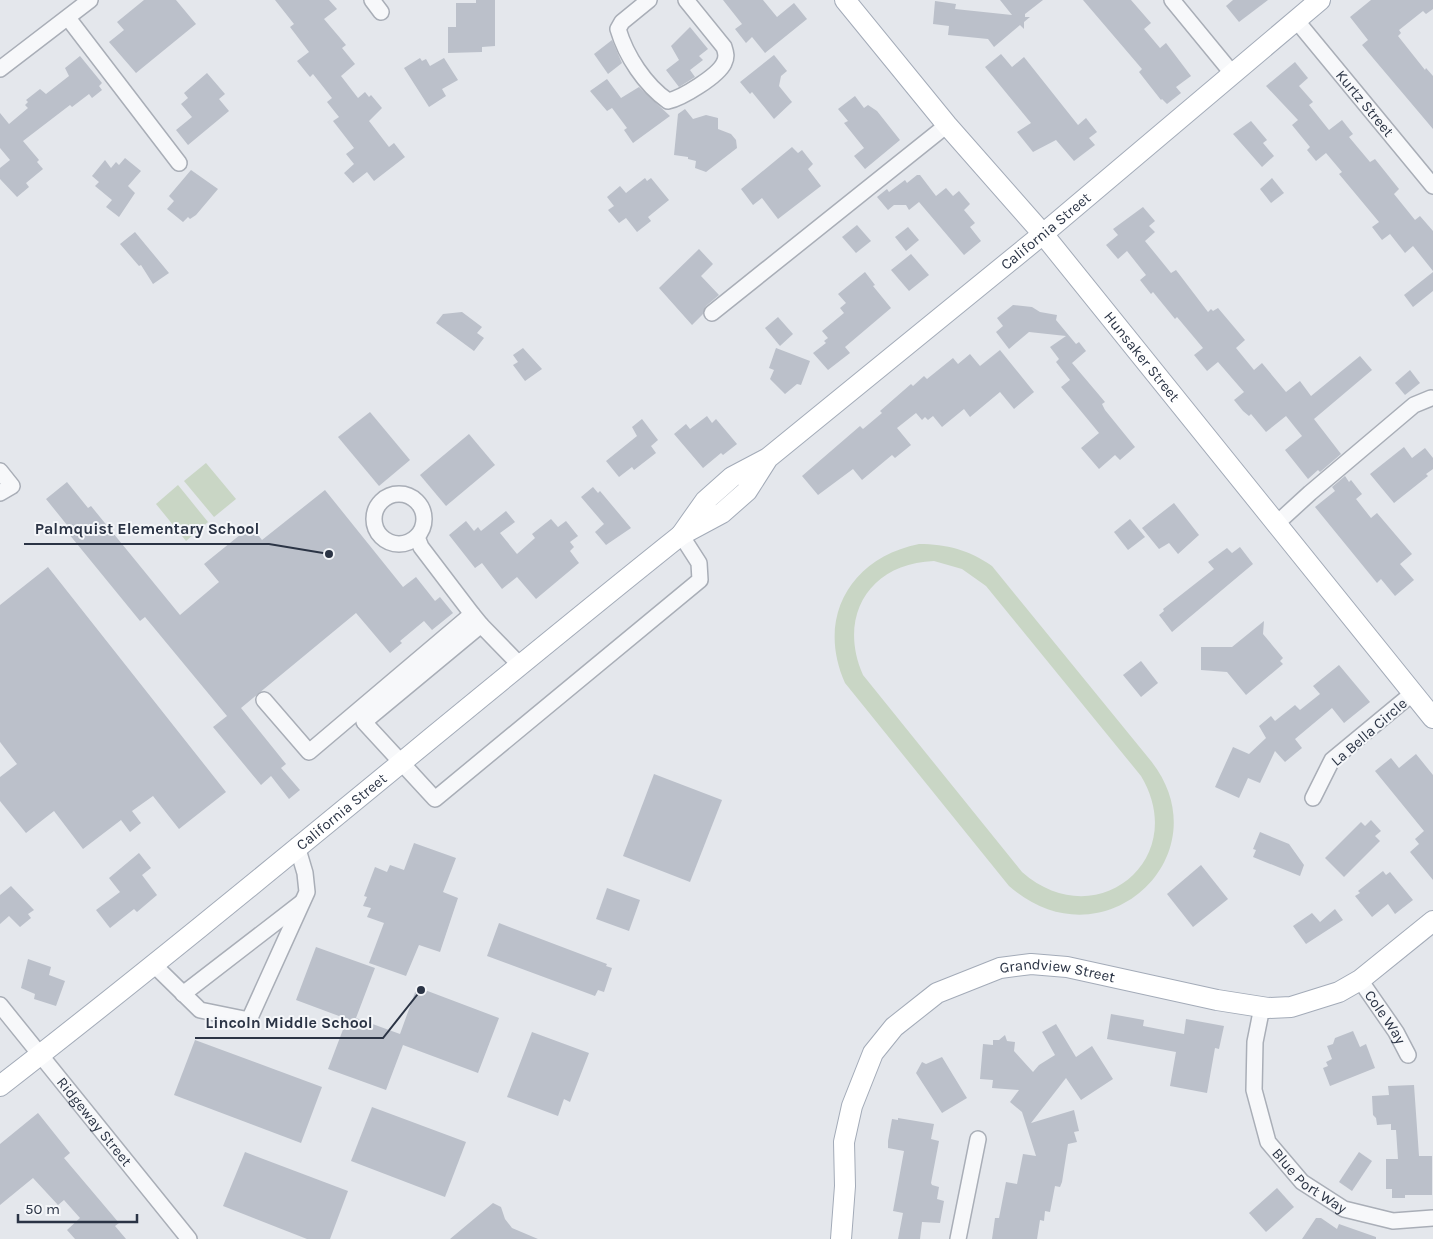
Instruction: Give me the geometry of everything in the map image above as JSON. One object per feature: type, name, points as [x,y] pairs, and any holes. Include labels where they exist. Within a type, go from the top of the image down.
[{"type":"main road","name":"Hunsaker Street","points":[[845,0],[947,125],[1043,234],[1275,525],[1433,718]]},
{"type":"main road","name":"California Street","points":[[0,1086],[154,965],[519,664],[681,535],[705,501],[732,477],[768,458],[1043,234],[1320,0]]},
{"type":"main road","name":"Grandview Street","points":[[841,1239],[845,1186],[844,1142],[852,1106],[874,1053],[894,1027],[937,993],[1000,968],[1030,964],[1067,967],[1217,1000],[1262,1007],[1291,1007],[1339,992],[1360,980],[1433,921]]},
{"type":"street","points":[[0,69],[90,0]]},
{"type":"street","points":[[649,0],[622,22],[618,29],[622,42],[636,66],[652,86],[668,101],[677,99],[711,76],[724,65],[726,56],[724,47],[686,0]]},
{"type":"street","points":[[1172,0],[1232,73]]},
{"type":"street","points":[[68,18],[179,163]]},
{"type":"street","name":"Kurtz Street","points":[[1296,20],[1433,186]]},
{"type":"street","points":[[712,313],[947,125]]},
{"type":"street","points":[[1275,525],[1414,405],[1431,398]]},
{"type":"street","points":[[0,471],[12,486],[0,493]]},
{"type":"street","points":[[360,717],[435,799],[700,580],[699,563],[681,535]]},
{"type":"street","points":[[417,537],[421,547],[477,620],[519,664]]},
{"type":"street","points":[[264,700],[309,752],[360,717],[477,620]]},
{"type":"street","name":"La Bella Circle","points":[[1313,798],[1332,760],[1413,693]]},
{"type":"street","points":[[154,965],[200,1010],[248,1020],[307,892],[305,873],[297,846]]},
{"type":"street","points":[[183,994],[302,902]]},
{"type":"street","name":"Cole Way","points":[[1360,980],[1396,1032],[1408,1055]]},
{"type":"street","name":"Ridgeway Street","points":[[0,1005],[190,1239]]},
{"type":"street","name":"Blue Port Way","points":[[1262,1007],[1255,1042],[1254,1090],[1268,1142],[1302,1182],[1344,1209],[1393,1221],[1433,1218]]},
{"type":"street","points":[[958,1239],[978,1139]]},
{"type":"green space","points":[[206,463],[236,499],[214,517],[184,481]]},
{"type":"green space","points":[[178,485],[208,522],[186,541],[156,504]]},
{"type":"green space","points":[[919,544],[939,545],[966,552],[992,566],[1151,761],[1170,797],[1173,832],[1163,864],[1143,890],[1115,908],[1081,915],[1045,908],[1009,886],[845,683],[837,659],[835,636],[837,614],[845,594],[858,577],[874,562],[895,551]],"holes":[[[934,561],[962,569],[986,586],[1141,776],[1153,807],[1154,835],[1145,860],[1128,880],[1105,892],[1079,896],[1050,890],[1022,872],[863,675],[856,653],[854,633],[857,614],[865,597],[877,582],[892,571],[912,564]]]},
{"type":"building","points":[[144,0],[176,0],[196,24],[136,73],[109,42],[124,30],[117,22]]},
{"type":"building","points":[[275,0],[329,0],[337,9],[324,19],[346,45],[342,48],[355,64],[341,76],[358,98],[365,92],[369,97],[371,95],[382,108],[369,121],[389,147],[394,143],[405,157],[374,181],[367,172],[353,183],[344,173],[354,164],[346,154],[354,148],[333,121],[339,117],[327,102],[332,98],[313,74],[310,77],[297,61],[309,52],[290,27],[294,24]]},
{"type":"building","points":[[476,0],[495,0],[495,46],[482,47],[482,52],[448,53],[448,27],[456,27],[456,3],[476,3]]},
{"type":"building","points":[[723,0],[763,0],[777,17],[794,3],[807,19],[765,53],[752,37],[746,43],[735,29],[742,24]]},
{"type":"building","points":[[1000,0],[1043,0],[1025,14],[1025,17],[1030,17],[1024,22],[1024,29],[1020,25],[994,47],[988,39],[948,35],[949,26],[933,24],[935,1],[956,4],[955,9],[1012,15]]},
{"type":"building","points":[[1083,0],[1131,0],[1151,23],[1144,29],[1160,48],[1166,43],[1191,76],[1176,87],[1181,93],[1167,104],[1161,100],[1139,72],[1142,69]]},
{"type":"building","points":[[1233,0],[1268,0],[1239,22],[1226,6]]},
{"type":"building","points":[[1371,0],[1433,0],[1433,9],[1426,14],[1423,11],[1399,30],[1401,33],[1398,36],[1425,70],[1426,68],[1433,76],[1433,129],[1362,45],[1368,40],[1350,17]]},
{"type":"building","points":[[690,27],[708,49],[699,56],[703,60],[690,70],[695,77],[679,87],[666,70],[679,60],[671,46]]},
{"type":"building","points":[[612,40],[622,63],[608,74],[594,54]]},
{"type":"building","points":[[1001,54],[1012,67],[1024,57],[1078,125],[1086,118],[1097,132],[1089,138],[1095,145],[1074,161],[1056,140],[1033,152],[1017,132],[1031,123],[985,67]]},
{"type":"building","points":[[774,55],[787,71],[781,76],[779,86],[792,102],[774,119],[752,92],[750,94],[740,82]]},
{"type":"building","points":[[80,56],[102,83],[99,86],[102,90],[92,98],[89,94],[72,107],[70,105],[23,141],[39,160],[37,162],[43,169],[26,183],[29,187],[17,197],[0,179],[0,168],[10,160],[0,148],[0,113],[9,124],[28,108],[25,105],[28,102],[26,100],[40,89],[46,94],[69,76],[65,68]]},
{"type":"building","points":[[420,58],[422,61],[426,59],[430,66],[444,58],[458,80],[442,89],[446,96],[429,107],[404,68]]},
{"type":"building","points":[[1295,62],[1308,78],[1299,86],[1313,102],[1309,105],[1329,130],[1342,120],[1353,134],[1349,137],[1370,162],[1375,159],[1399,189],[1394,194],[1415,220],[1420,216],[1433,231],[1433,271],[1413,246],[1405,253],[1390,234],[1382,240],[1372,227],[1379,222],[1339,174],[1342,172],[1326,153],[1316,161],[1307,150],[1310,147],[1292,125],[1298,120],[1266,86]]},
{"type":"building","points":[[207,73],[225,94],[219,99],[229,111],[188,145],[176,130],[192,117],[181,104],[188,98],[184,93]]},
{"type":"building","points":[[607,79],[621,98],[639,87],[670,116],[633,143],[624,130],[627,128],[612,108],[607,111],[590,91]]},
{"type":"building","points":[[855,96],[864,108],[868,105],[877,111],[900,140],[865,169],[854,156],[864,148],[844,123],[848,121],[838,109]]},
{"type":"building","points":[[685,109],[693,119],[706,115],[718,118],[718,129],[731,134],[736,140],[737,148],[706,172],[695,168],[696,161],[688,159],[688,157],[674,155],[678,114]]},
{"type":"building","points":[[1251,121],[1267,140],[1263,143],[1274,156],[1262,167],[1233,134]]},
{"type":"building","points":[[792,147],[798,153],[802,150],[813,164],[808,169],[821,186],[778,219],[762,198],[753,205],[741,189]]},
{"type":"building","points":[[125,158],[141,171],[128,186],[135,193],[119,217],[106,207],[112,200],[95,186],[99,182],[92,176],[105,160],[111,168],[116,162],[119,165]]},
{"type":"building","points":[[191,170],[218,189],[196,215],[190,219],[188,217],[183,222],[167,209],[174,201],[169,196]]},
{"type":"building","points":[[917,175],[920,175],[936,196],[946,188],[953,196],[959,191],[970,204],[964,210],[975,223],[970,227],[981,241],[964,255],[919,202],[909,210],[906,205],[894,205],[888,210],[877,197],[887,189],[889,192],[905,180],[907,183]]},
{"type":"building","points":[[645,178],[647,181],[651,178],[669,200],[648,217],[651,221],[637,232],[626,218],[619,223],[608,210],[614,206],[607,197],[620,186],[626,193]]},
{"type":"building","points":[[1272,178],[1284,193],[1271,203],[1260,189]]},
{"type":"building","points":[[1143,207],[1155,221],[1149,226],[1155,232],[1145,241],[1171,273],[1176,270],[1208,312],[1211,309],[1213,311],[1218,308],[1245,340],[1236,348],[1254,370],[1262,363],[1286,392],[1300,381],[1311,396],[1360,356],[1372,370],[1314,419],[1341,454],[1320,472],[1318,470],[1308,479],[1285,450],[1302,436],[1286,416],[1266,432],[1251,414],[1249,416],[1243,411],[1234,400],[1244,392],[1218,362],[1207,371],[1194,355],[1203,348],[1177,317],[1175,319],[1153,292],[1151,294],[1140,280],[1146,275],[1127,251],[1118,259],[1106,245],[1118,235],[1113,229]]},
{"type":"building","points":[[857,225],[871,241],[856,253],[842,237]]},
{"type":"building","points":[[908,227],[919,240],[906,251],[895,237]]},
{"type":"building","points":[[135,232],[169,273],[153,284],[141,265],[139,266],[120,244]]},
{"type":"building","points":[[699,249],[713,264],[701,276],[719,295],[706,306],[703,314],[692,325],[659,288]]},
{"type":"building","points":[[911,254],[929,275],[909,291],[891,270]]},
{"type":"building","points":[[865,272],[875,285],[873,286],[891,308],[845,347],[850,353],[828,370],[813,353],[826,343],[824,341],[828,338],[822,331],[844,313],[840,308],[846,303],[838,294]]},
{"type":"building","points":[[1433,272],[1433,291],[1413,307],[1404,295]]},
{"type":"building","points":[[1013,305],[1032,307],[1040,312],[1057,315],[1056,320],[1076,344],[1079,342],[1086,351],[1072,363],[1105,402],[1102,404],[1105,410],[1135,447],[1120,460],[1115,455],[1099,469],[1081,448],[1099,433],[1061,387],[1070,380],[1056,362],[1059,359],[1050,347],[1066,336],[1029,332],[1009,349],[996,332],[1003,326],[997,318]]},
{"type":"building","points":[[462,312],[482,327],[477,333],[484,338],[474,351],[436,323],[443,314]]},
{"type":"building","points":[[778,317],[793,334],[780,346],[765,328]]},
{"type":"building","points":[[523,348],[542,369],[525,381],[513,365],[518,362],[513,355]]},
{"type":"building","points":[[776,348],[810,361],[801,385],[797,384],[785,394],[770,379],[774,370],[769,368]]},
{"type":"building","points":[[1000,350],[1034,392],[1014,409],[1000,392],[970,417],[964,409],[942,427],[933,416],[928,420],[925,417],[922,420],[916,413],[897,428],[911,445],[895,458],[892,455],[862,480],[853,469],[818,495],[802,476],[860,426],[863,429],[882,413],[880,411],[911,384],[913,386],[924,376],[927,379],[953,358],[958,364],[970,354],[980,366]]},
{"type":"building","points":[[1410,370],[1420,383],[1405,395],[1395,383]]},
{"type":"building","points":[[370,412],[410,460],[379,486],[338,437]]},
{"type":"building","points":[[707,416],[712,423],[716,419],[737,444],[723,455],[721,453],[703,468],[674,434],[686,424],[690,429]]},
{"type":"building","points":[[642,419],[658,440],[651,446],[656,453],[634,470],[632,467],[619,477],[606,461],[637,436],[632,427]]},
{"type":"building","points":[[469,434],[495,465],[446,506],[420,475]]},
{"type":"building","points":[[1404,447],[1412,458],[1425,448],[1433,458],[1433,469],[1426,474],[1428,476],[1394,503],[1370,474]]},
{"type":"building","points":[[1345,476],[1349,482],[1351,480],[1362,494],[1356,499],[1371,518],[1377,513],[1412,554],[1400,564],[1414,580],[1395,596],[1381,579],[1377,583],[1315,507],[1335,491],[1332,487]]},
{"type":"building","points":[[67,482],[88,508],[91,506],[180,615],[219,582],[204,564],[251,526],[262,540],[325,490],[403,587],[416,577],[435,601],[440,597],[453,613],[432,630],[424,621],[400,641],[402,643],[390,653],[356,613],[241,708],[286,764],[281,768],[300,790],[289,799],[271,776],[261,785],[213,727],[227,716],[145,617],[140,621],[64,528],[67,525],[46,499]]},
{"type":"building","points":[[593,487],[598,493],[600,491],[631,528],[606,545],[595,532],[604,524],[581,497]]},
{"type":"building","points":[[1174,503],[1199,535],[1178,554],[1169,543],[1159,549],[1142,528]]},
{"type":"building","points":[[506,511],[515,522],[500,533],[517,554],[535,538],[532,534],[551,519],[558,527],[566,521],[578,536],[570,542],[574,547],[570,551],[579,563],[536,599],[517,577],[502,589],[482,563],[475,568],[449,535],[466,521],[474,531],[478,527],[481,531]]},
{"type":"building","points":[[1130,519],[1145,537],[1128,550],[1114,532]]},
{"type":"building","points":[[1240,547],[1253,564],[1172,632],[1159,615],[1164,611],[1163,609],[1214,569],[1208,562],[1227,548],[1232,553]]},
{"type":"building","points":[[48,567],[226,792],[179,829],[153,796],[132,811],[141,823],[130,832],[121,820],[83,849],[54,811],[26,833],[0,801],[0,777],[17,764],[0,742],[0,605]]},
{"type":"building","points":[[1264,621],[1263,634],[1283,658],[1280,661],[1283,664],[1246,695],[1227,672],[1201,670],[1201,647],[1232,647]]},
{"type":"building","points":[[1141,661],[1158,683],[1141,697],[1123,675]]},
{"type":"building","points":[[1339,665],[1370,702],[1344,723],[1332,708],[1295,739],[1302,748],[1285,762],[1275,751],[1260,783],[1248,778],[1239,798],[1215,787],[1233,747],[1249,754],[1266,738],[1259,726],[1271,716],[1275,721],[1295,705],[1300,710],[1320,694],[1313,686]]},
{"type":"building","points":[[1416,754],[1433,775],[1433,880],[1410,852],[1419,844],[1415,839],[1424,831],[1375,771],[1391,758],[1399,768]]},
{"type":"building","points":[[654,774],[722,800],[690,882],[623,856]]},
{"type":"building","points":[[1371,820],[1381,831],[1375,836],[1380,841],[1344,877],[1325,858],[1361,822],[1365,826]]},
{"type":"building","points":[[1260,832],[1289,844],[1304,865],[1300,876],[1253,857],[1256,850],[1253,849]]},
{"type":"building","points":[[414,843],[456,858],[443,892],[458,898],[440,952],[419,945],[406,976],[369,963],[384,923],[367,917],[371,908],[363,906],[367,897],[364,896],[375,867],[387,872],[390,865],[404,870]]},
{"type":"building","points":[[139,853],[151,868],[142,875],[157,895],[137,912],[134,909],[110,928],[96,910],[120,892],[109,878]]},
{"type":"building","points":[[1201,865],[1228,899],[1193,927],[1167,894]]},
{"type":"building","points":[[1383,871],[1386,875],[1390,872],[1413,900],[1395,914],[1388,904],[1372,917],[1355,896],[1360,893],[1358,891]]},
{"type":"building","points":[[11,886],[34,910],[28,914],[31,918],[20,927],[9,916],[0,924],[0,895]]},
{"type":"building","points":[[607,888],[640,900],[629,931],[596,919]]},
{"type":"building","points":[[1335,909],[1343,920],[1306,944],[1293,926],[1312,913],[1320,922]]},
{"type":"building","points":[[499,923],[607,964],[606,966],[612,968],[604,992],[598,990],[595,996],[487,956]]},
{"type":"building","points":[[316,947],[375,968],[356,1018],[400,1034],[417,987],[499,1018],[478,1073],[403,1045],[386,1090],[328,1069],[347,1019],[296,1000]]},
{"type":"building","points":[[28,959],[51,967],[49,975],[65,981],[56,1006],[34,999],[35,994],[21,988]]},
{"type":"building","points":[[1111,1014],[1144,1020],[1143,1026],[1184,1034],[1186,1019],[1224,1026],[1219,1049],[1215,1048],[1207,1093],[1170,1086],[1176,1052],[1107,1039]]},
{"type":"building","points":[[1056,1024],[1076,1057],[1092,1046],[1113,1079],[1081,1100],[1066,1078],[1031,1123],[1074,1110],[1079,1131],[1074,1132],[1077,1142],[1068,1144],[1062,1182],[1060,1187],[1055,1186],[1050,1212],[1045,1211],[1044,1221],[1040,1220],[1037,1239],[992,1239],[995,1218],[999,1218],[1006,1182],[1017,1184],[1023,1154],[1036,1156],[1022,1112],[1010,1102],[1019,1090],[992,1088],[993,1080],[980,1079],[983,1044],[993,1045],[993,1040],[999,1040],[1005,1035],[1007,1041],[1015,1042],[1014,1051],[1033,1072],[1039,1065],[1055,1055],[1042,1032]]},
{"type":"building","points":[[1353,1031],[1360,1047],[1366,1044],[1375,1068],[1330,1086],[1323,1068],[1328,1066],[1326,1062],[1332,1059],[1327,1046],[1333,1044],[1335,1038]]},
{"type":"building","points":[[532,1032],[589,1053],[570,1102],[564,1099],[558,1116],[507,1097]]},
{"type":"building","points":[[195,1040],[322,1087],[301,1143],[174,1095]]},
{"type":"building","points":[[942,1057],[967,1098],[942,1113],[916,1073],[922,1062],[926,1064]]},
{"type":"building","points":[[1414,1085],[1419,1156],[1432,1156],[1432,1195],[1405,1195],[1405,1198],[1392,1198],[1392,1189],[1386,1189],[1386,1159],[1398,1159],[1396,1130],[1391,1130],[1391,1124],[1377,1125],[1376,1118],[1373,1115],[1372,1096],[1389,1095],[1388,1086]]},
{"type":"building","points":[[372,1107],[466,1142],[445,1197],[351,1161]]},
{"type":"building","points":[[38,1113],[70,1153],[64,1158],[119,1223],[115,1226],[126,1239],[75,1239],[67,1230],[80,1218],[64,1200],[58,1205],[33,1178],[0,1205],[0,1144]]},
{"type":"building","points":[[898,1118],[934,1124],[931,1139],[939,1141],[931,1183],[939,1187],[937,1199],[944,1201],[940,1223],[922,1222],[920,1239],[898,1239],[903,1213],[893,1211],[904,1151],[888,1148],[888,1141],[892,1119],[898,1120]]},
{"type":"building","points":[[245,1152],[348,1191],[330,1239],[307,1239],[223,1206]]},
{"type":"building","points":[[1359,1152],[1372,1161],[1352,1191],[1339,1182]]},
{"type":"building","points":[[1277,1188],[1294,1207],[1266,1232],[1249,1213]]},
{"type":"building","points":[[493,1203],[501,1207],[505,1219],[512,1228],[538,1239],[450,1239]]},
{"type":"building","points":[[1316,1218],[1321,1218],[1337,1229],[1339,1224],[1376,1237],[1376,1239],[1302,1239]]},
{"type":"place","name":"Palmquist Elementary School","points":[[329,554]]},
{"type":"place","name":"Lincoln Middle School","points":[[421,990]]}]
